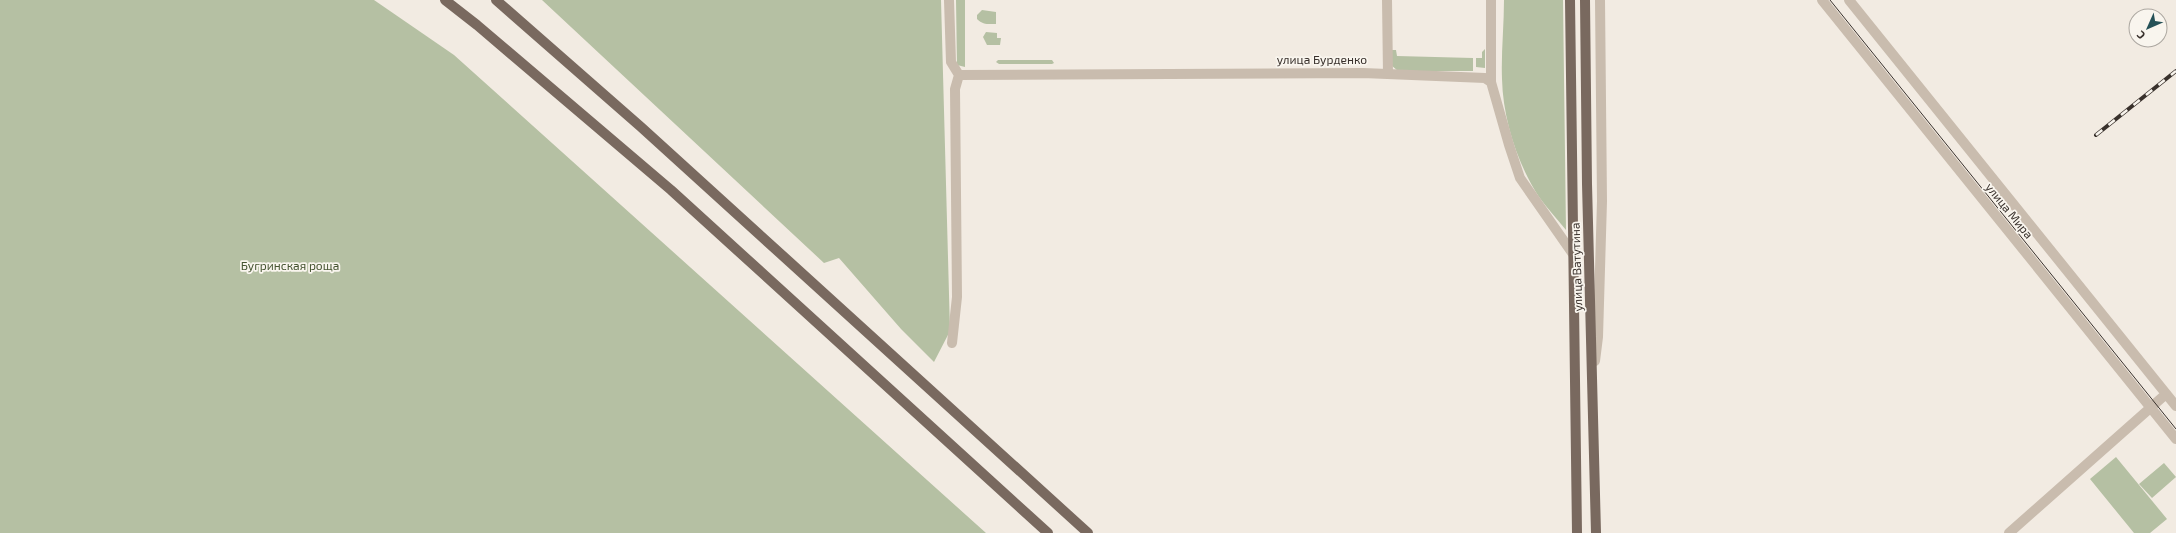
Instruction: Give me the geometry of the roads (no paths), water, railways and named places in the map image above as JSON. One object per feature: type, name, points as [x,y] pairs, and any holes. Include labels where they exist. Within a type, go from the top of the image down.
[{"type":"main road","points":[[445,0],[477,25],[671,190],[1048,533]]},
{"type":"main road","points":[[496,0],[642,127],[1088,533]]},
{"type":"main road","name":"улица Ватутина","points":[[1570,0],[1577,533]]},
{"type":"main road","name":"улица Ватутина","points":[[1585,0],[1587,184],[1596,533]]},
{"type":"street","points":[[949,0],[950,62],[959,75],[955,89],[957,297],[952,343]]},
{"type":"street","points":[[1387,0],[1388,74]]},
{"type":"street","points":[[1490,0],[1491,82],[1520,178],[1573,254]]},
{"type":"street","points":[[1593,371],[1598,337],[1601,261],[1600,0]]},
{"type":"street","name":"улица Мира","points":[[1822,0],[2176,439]]},
{"type":"street","name":"улица Мира","points":[[1849,0],[2176,406]]},
{"type":"street","name":"улица Бурденко","points":[[959,75],[1388,74],[1485,78],[1491,82]]},
{"type":"street","points":[[2009,533],[2166,394]]},
{"type":"tram line","points":[[1830,0],[2176,429]]},
{"type":"railway","points":[[2096,135],[2176,71]]},
{"type":"park label","name":"Бугринская роща","points":[[290,266]]}]
